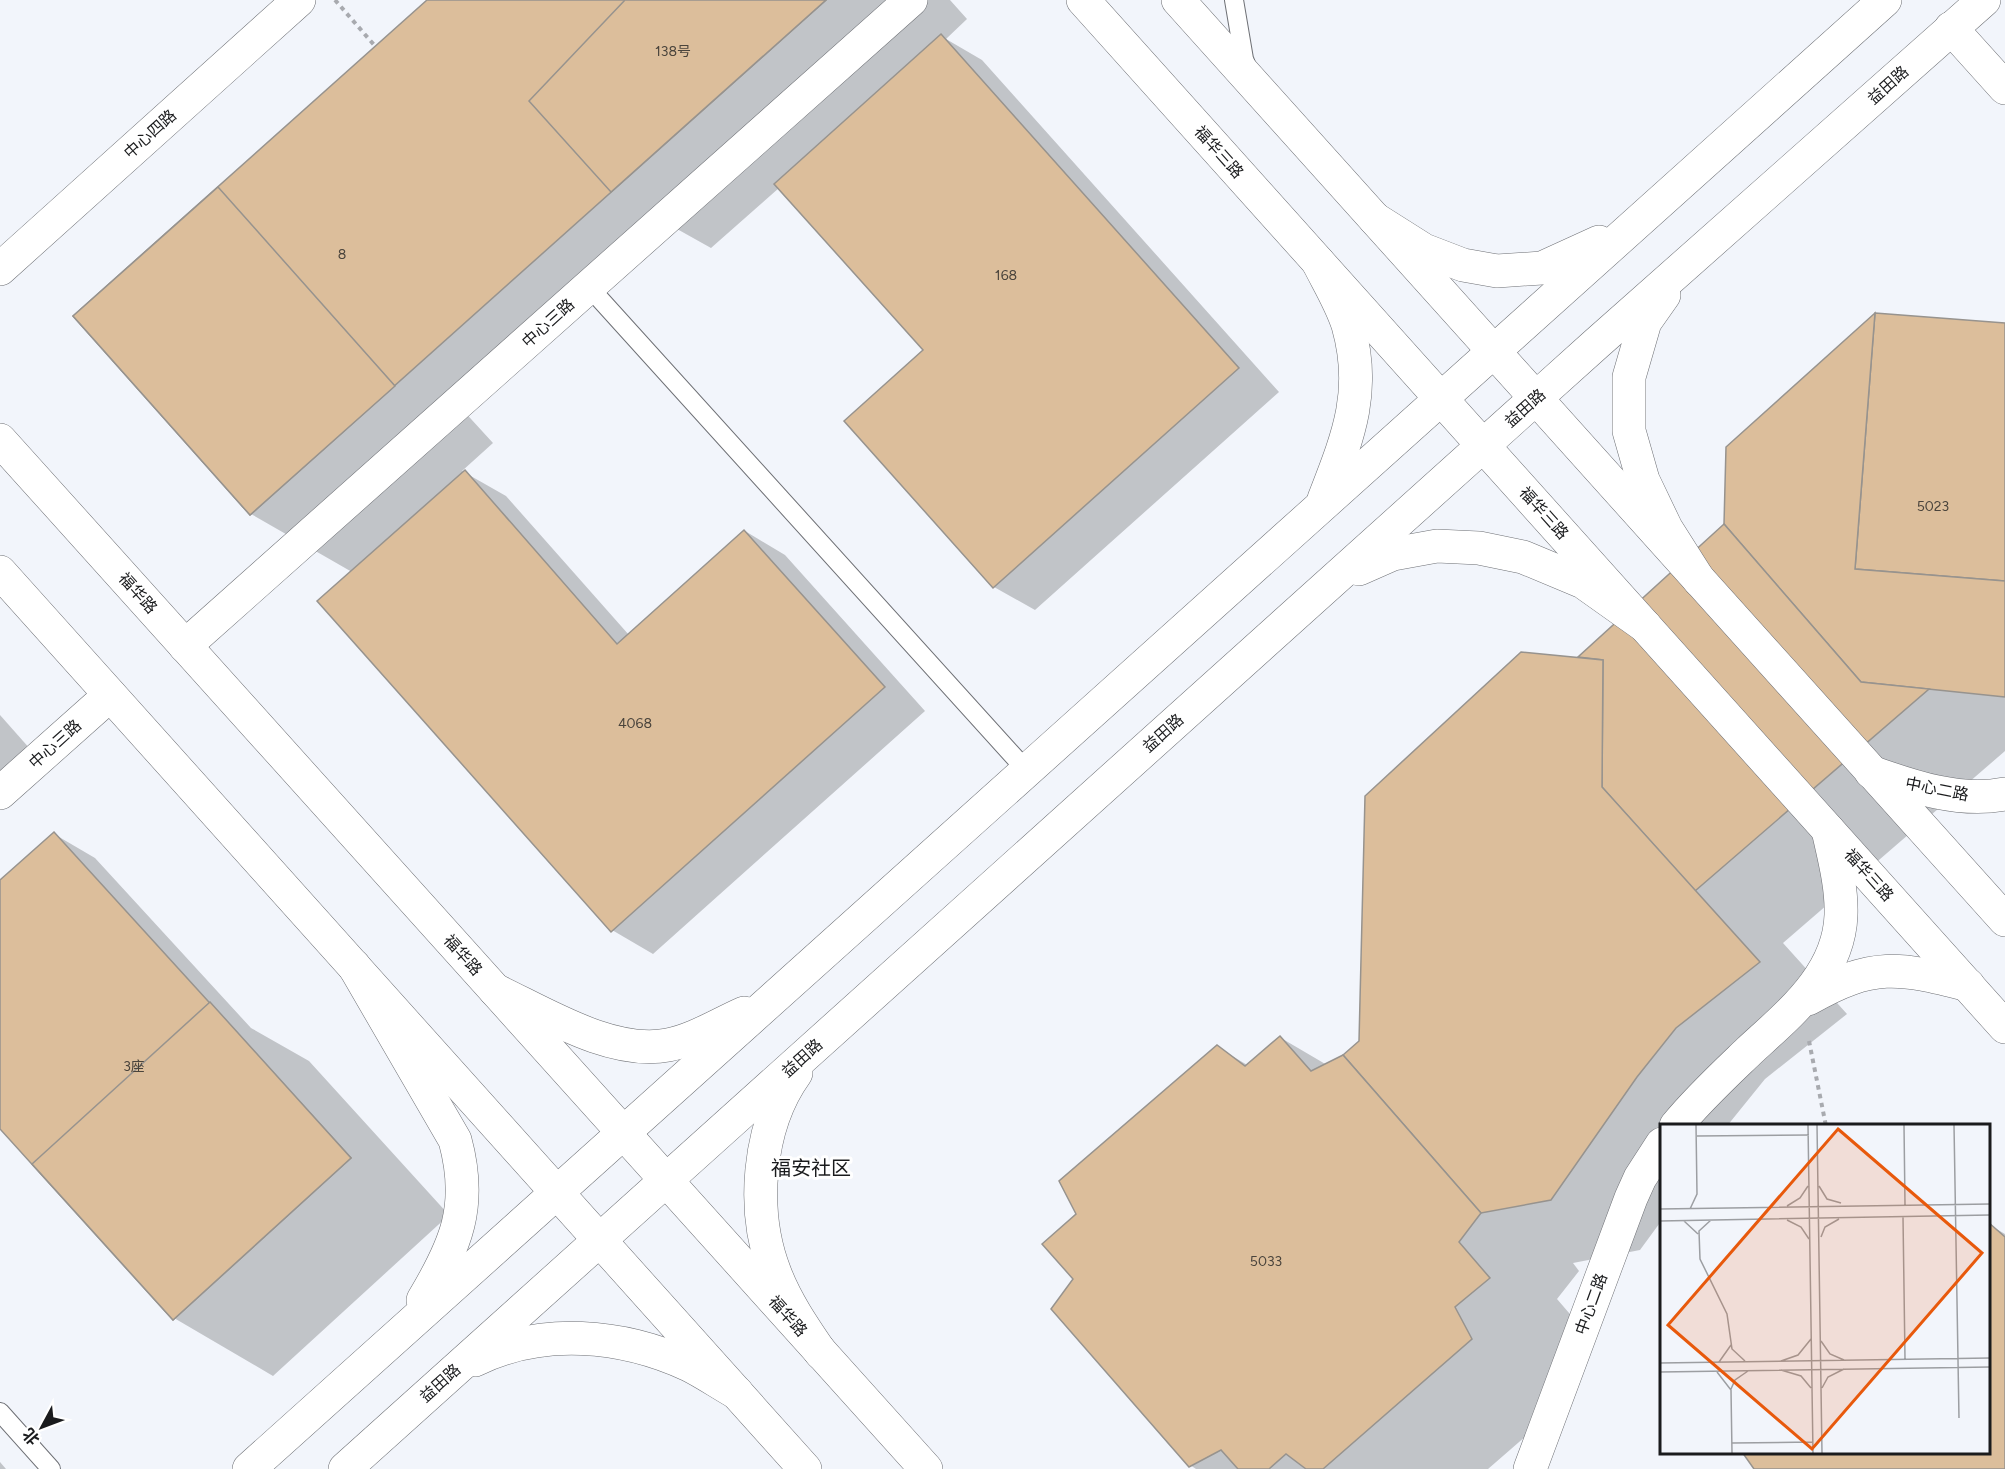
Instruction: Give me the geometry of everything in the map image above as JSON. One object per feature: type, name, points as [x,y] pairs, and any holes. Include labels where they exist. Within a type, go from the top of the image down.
[{"type":"main road","name":"中心四路","points":[[0,269],[299,0]]},
{"type":"main road","name":"中心三路","points":[[186,646],[911,0]]},
{"type":"main road","name":"福华三路","points":[[1083,0],[2005,1027]]},
{"type":"main road","points":[[1178,0],[2005,920]]},
{"type":"main road","points":[[249,1469],[1885,0]]},
{"type":"main road","name":"益田路","points":[[345,1469],[1683,266],[1984,0]]},
{"type":"main road","points":[[1951,28],[2005,88]]},
{"type":"main road","points":[[1375,219],[1424,250],[1463,265],[1497,271],[1542,268],[1590,248],[1644,215]]},
{"type":"main road","points":[[1318,262],[1347,323],[1356,374],[1356,395],[1347,441],[1321,506]]},
{"type":"main road","points":[[1683,266],[1645,322],[1629,377],[1629,432],[1652,499],[1666,528],[1699,580]]},
{"type":"main road","name":"福华路","points":[[0,440],[926,1469]]},
{"type":"main road","points":[[1333,581],[1393,554],[1437,546],[1479,548],[1523,557],[1583,582],[1645,626]]},
{"type":"main road","points":[[0,572],[805,1469]]},
{"type":"main road","name":"中心三路","points":[[0,793],[110,694]]},
{"type":"main road","name":"中心二路","points":[[1871,771],[1900,783],[1945,793],[1985,797],[2005,794]]},
{"type":"main road","points":[[1677,1124],[1707,1091],[1801,1003],[1826,969],[1839,935],[1841,915],[1836,867],[1828,830]]},
{"type":"main road","points":[[354,966],[455,1140],[460,1158],[461,1203],[459,1223],[452,1246],[406,1329]]},
{"type":"main road","points":[[1801,1003],[1852,977],[1874,972],[1920,973],[1968,985]]},
{"type":"main road","points":[[495,990],[590,1035],[622,1044],[654,1047],[680,1042],[773,1000]]},
{"type":"main road","points":[[815,1046],[792,1078],[777,1110],[764,1149],[760,1186],[762,1224],[775,1272],[795,1313],[821,1353]]},
{"type":"main road","name":"中心二路","points":[[1530,1469],[1631,1198],[1640,1178],[1660,1147]]},
{"type":"main road","points":[[454,1370],[486,1355],[518,1346],[552,1339],[599,1339],[643,1347],[662,1354],[690,1365],[737,1393]]},
{"type":"lane","points":[[1234,0],[1244,59],[1260,92]]},
{"type":"lane","points":[[589,287],[1027,771]]},
{"type":"lane","points":[[0,1412],[51,1469]]},
{"type":"path","points":[[334,0],[375,46]]},
{"type":"path","points":[[1801,1003],[1826,1124]]},
{"type":"building","points":[[427,0],[826,0],[250,515],[73,316]]},
{"type":"building","points":[[625,0],[826,0],[611,192],[529,101]]},
{"type":"building","points":[[941,34],[1239,368],[993,588],[844,421],[923,350],[774,184]]},
{"type":"building","points":[[218,187],[395,386],[250,515],[73,316]]},
{"type":"building","points":[[1875,313],[2005,323],[2005,581],[1855,569]]},
{"type":"building","points":[[1875,313],[1855,569],[2005,581],[2005,697],[1861,682],[1724,524],[1726,447]]},
{"type":"building","points":[[465,470],[617,644],[744,530],[885,687],[611,932],[317,601]]},
{"type":"building","points":[[1724,524],[1861,682],[1929,689],[1695,891],[1602,787],[1603,660],[1578,657]]},
{"type":"building","points":[[1521,652],[1603,660],[1602,787],[1760,962],[1676,1028],[1637,1077],[1551,1200],[1481,1213],[1343,1055],[1359,1041],[1365,796]]},
{"type":"building","points":[[54,832],[351,1158],[173,1320],[0,1129],[0,880]]},
{"type":"building","points":[[210,1002],[351,1158],[173,1320],[32,1164]]},
{"type":"building","points":[[1280,1036],[1311,1071],[1343,1055],[1481,1213],[1459,1242],[1490,1278],[1455,1307],[1472,1339],[1323,1469],[1306,1469],[1286,1454],[1269,1469],[1238,1469],[1221,1450],[1189,1467],[1051,1309],[1073,1279],[1042,1244],[1076,1214],[1059,1181],[1217,1045],[1245,1066]]},
{"type":"building","points":[[1990,1224],[2005,1237],[2005,1469],[1754,1469],[1743,1454],[1990,1454]]},
{"type":"district","name":"福安社区","points":[[811,1168]]}]
